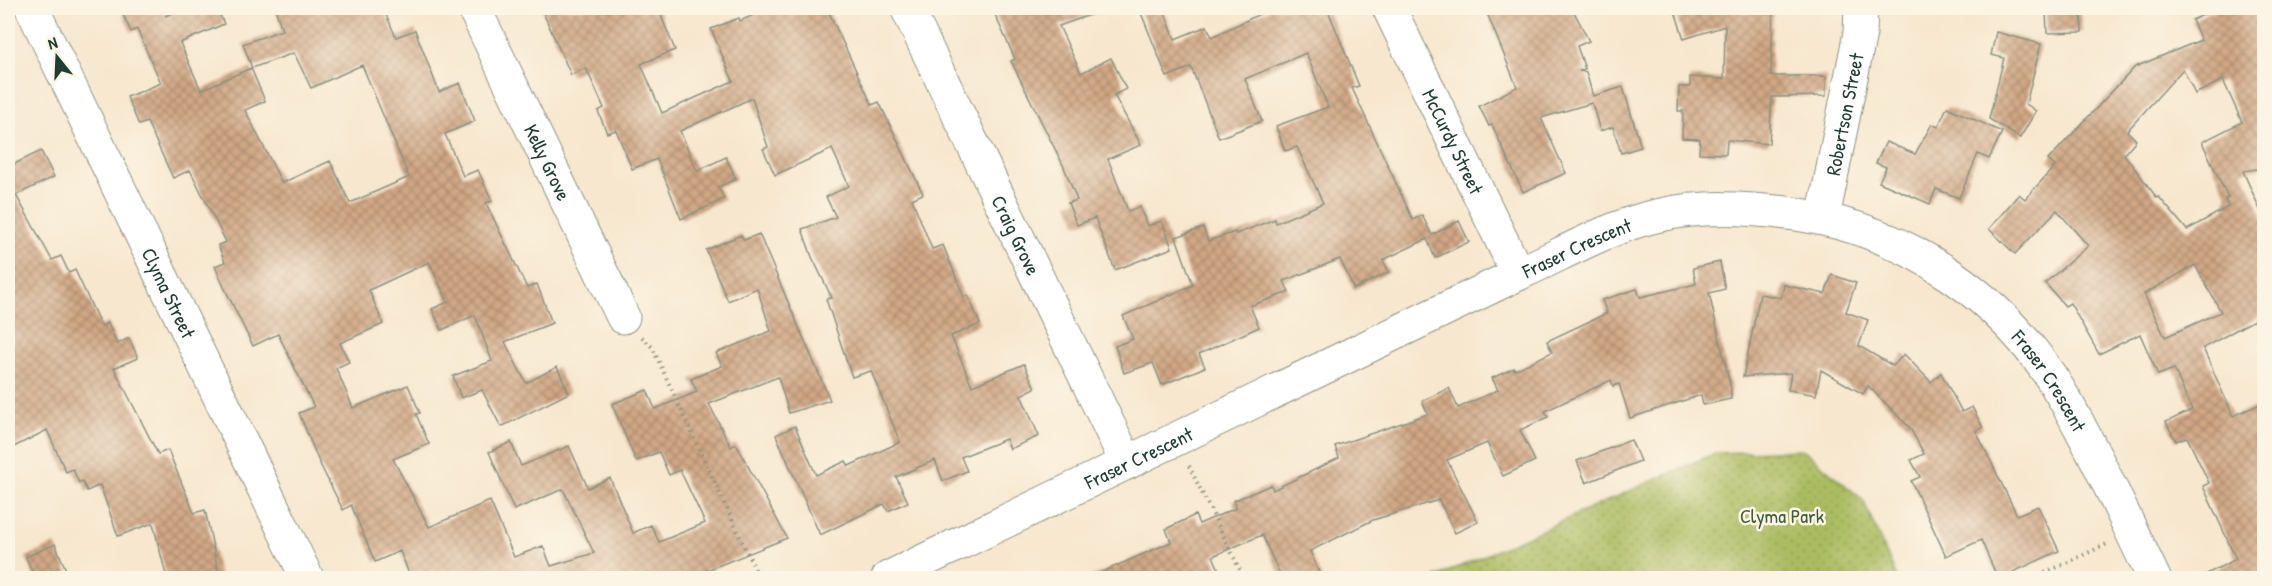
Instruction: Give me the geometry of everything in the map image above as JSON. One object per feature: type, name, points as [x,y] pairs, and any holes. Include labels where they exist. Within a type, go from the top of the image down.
[{"type":"street","name":"Clyma Street","points":[[32,8],[307,579]]},
{"type":"street","name":"Kelly Grove","points":[[474,8],[623,317]]},
{"type":"street","name":"Craig Grove","points":[[907,8],[1127,463]]},
{"type":"street","name":"McCurdy Street","points":[[1389,8],[1518,274]]},
{"type":"street","name":"Robertson Street","points":[[1823,218],[1860,33],[1861,8]]},
{"type":"street","name":"Fraser Crescent","points":[[888,579],[1518,274],[1616,230],[1654,216],[1690,209],[1752,208],[1823,218],[1868,231],[1910,249],[1947,272],[1980,298],[2016,333],[2042,365],[2065,399],[2154,579]]},
{"type":"path","points":[[623,317],[652,347],[759,579]]},
{"type":"path","points":[[1177,440],[1244,579]]},
{"type":"path","points":[[2034,579],[2132,533]]},
{"type":"green space","name":"Clyma Park","points":[[1804,450],[1863,500],[1897,578],[1434,578],[1715,453]]},
{"type":"building","points":[[120,8],[183,8],[165,16],[185,8],[217,8],[224,24],[180,43],[201,90],[251,68],[265,101],[245,110],[282,183],[330,161],[350,203],[409,177],[362,65],[311,88],[294,53],[252,68],[243,44],[282,30],[275,8],[383,8],[396,37],[415,30],[439,92],[460,83],[475,121],[445,134],[463,176],[478,170],[492,201],[486,203],[527,288],[537,284],[552,323],[505,342],[526,383],[557,367],[569,393],[501,427],[482,390],[461,398],[453,376],[492,361],[475,315],[442,330],[432,309],[448,302],[429,262],[369,290],[383,324],[340,343],[349,362],[336,368],[353,408],[408,385],[420,413],[416,414],[429,444],[393,459],[429,527],[490,501],[514,557],[543,546],[551,566],[594,553],[563,489],[514,510],[489,452],[511,442],[521,466],[569,446],[588,488],[610,478],[633,533],[651,525],[659,542],[705,523],[680,470],[669,475],[659,452],[636,461],[612,404],[647,390],[655,409],[697,392],[691,379],[722,366],[716,353],[771,331],[757,288],[728,301],[706,250],[741,235],[744,240],[759,234],[830,400],[789,413],[778,377],[709,404],[731,447],[736,444],[787,538],[705,571],[708,579],[411,579],[400,551],[375,562],[351,505],[343,510],[319,462],[299,413],[314,407],[278,334],[253,346],[224,287],[215,266],[225,262],[218,245],[226,242],[190,170],[173,178],[147,122],[139,125],[127,97],[161,83],[137,29],[131,32]]},
{"type":"building","points":[[541,8],[658,8],[675,50],[641,64],[662,113],[733,81],[711,29],[739,18],[740,21],[770,8],[827,8],[872,105],[879,102],[923,194],[912,199],[932,249],[943,245],[964,297],[968,295],[980,324],[951,336],[972,386],[1024,364],[1035,388],[1021,395],[1039,436],[1010,449],[1006,439],[961,457],[967,471],[943,481],[935,460],[896,477],[908,502],[888,511],[884,504],[820,535],[776,435],[795,426],[816,475],[846,461],[849,466],[900,442],[871,371],[852,377],[826,299],[832,298],[812,257],[802,229],[836,217],[826,197],[849,186],[832,149],[775,175],[763,149],[768,147],[752,98],[680,131],[697,171],[726,157],[736,179],[718,187],[724,199],[681,219],[657,159],[632,169],[616,130],[607,133],[598,111],[604,108],[586,68],[571,75]]},
{"type":"building","points":[[992,8],[1100,8],[1101,11],[1059,26],[1081,73],[1111,58],[1126,89],[1114,95],[1141,145],[1108,159],[1128,211],[1140,207],[1147,226],[1162,221],[1172,248],[1115,270],[1095,218],[1077,225],[1068,203],[1077,200],[1064,167],[1011,61],[1015,59]]},
{"type":"building","points":[[1139,8],[1163,8],[1175,39],[1207,26],[1212,37],[1272,8],[1327,8],[1359,86],[1352,88],[1413,220],[1422,215],[1432,235],[1459,221],[1469,242],[1435,258],[1427,239],[1383,260],[1389,272],[1354,289],[1340,259],[1284,281],[1289,292],[1250,306],[1259,327],[1199,354],[1205,367],[1162,385],[1153,363],[1124,373],[1115,346],[1133,339],[1123,316],[1193,285],[1176,237],[1203,228],[1208,241],[1235,232],[1236,234],[1275,219],[1276,223],[1323,203],[1297,147],[1285,151],[1276,126],[1328,107],[1306,53],[1245,79],[1262,121],[1219,138],[1191,67],[1167,77]]},
{"type":"building","points":[[1485,8],[1572,8],[1589,41],[1577,46],[1585,69],[1579,71],[1586,72],[1593,96],[1623,87],[1641,147],[1621,153],[1613,127],[1600,131],[1592,103],[1541,118],[1566,173],[1523,192],[1492,125],[1489,126],[1479,106],[1517,87]]},
{"type":"building","points":[[1674,8],[1773,8],[1771,76],[1826,76],[1826,96],[1772,97],[1769,144],[1727,140],[1726,154],[1699,153],[1700,139],[1682,138],[1683,111],[1678,111],[1679,87],[1690,87],[1690,77],[1724,79],[1725,26],[1684,39]]},
{"type":"building","points":[[2219,8],[2259,8],[2265,19],[2265,173],[2263,168],[2243,171],[2265,221],[2265,281],[2256,285],[2265,301],[2265,314],[2203,348],[2233,416],[2265,402],[2265,579],[2197,579],[2236,559],[2203,486],[2209,483],[2187,437],[2176,441],[2166,422],[2192,410],[2174,369],[2158,375],[2140,334],[2099,354],[2070,303],[2065,306],[2045,283],[2088,246],[2057,210],[2015,254],[1989,229],[2019,194],[2025,199],[2055,166],[2048,160],[2135,67],[2201,40],[2192,20]],"holes":[[[2183,69],[2195,94],[2223,80],[2242,122],[2202,142],[2228,198],[2225,199],[2228,207],[2187,230],[2159,197],[2157,198],[2124,154],[2136,140],[2127,131]],[[2195,265],[2221,312],[2165,337],[2144,294]]]},
{"type":"building","points":[[2081,11],[2082,32],[2047,33],[2046,12]]},
{"type":"building","points":[[1996,32],[2041,44],[2026,104],[2036,111],[2020,138],[1989,119],[2004,58],[1991,55]]},
{"type":"building","points":[[1947,107],[2002,132],[1989,159],[1978,154],[1959,198],[1936,189],[1930,204],[1879,182],[1886,167],[1876,163],[1886,142],[1915,154],[1932,124],[1938,127]]},
{"type":"building","points":[[41,151],[54,177],[16,195],[52,260],[61,256],[69,273],[75,270],[101,326],[108,323],[117,344],[129,338],[138,358],[114,368],[158,454],[168,450],[194,513],[205,510],[220,579],[167,579],[153,523],[118,536],[100,485],[87,491],[82,481],[79,483],[73,469],[66,472],[47,430],[8,450],[8,167]]},
{"type":"building","points":[[1720,262],[1725,289],[1709,293],[1731,389],[1731,399],[1703,405],[1701,395],[1630,418],[1619,384],[1613,386],[1611,380],[1545,411],[1548,417],[1520,430],[1535,461],[1503,476],[1487,443],[1447,460],[1478,522],[1455,533],[1439,500],[1373,520],[1310,551],[1322,579],[1282,579],[1262,535],[1213,556],[1223,579],[1086,579],[1171,542],[1166,529],[1195,515],[1199,524],[1236,508],[1233,501],[1271,485],[1273,490],[1339,458],[1335,446],[1428,414],[1422,401],[1449,388],[1458,408],[1498,390],[1492,378],[1514,368],[1515,370],[1552,352],[1547,341],[1607,313],[1602,300],[1637,289],[1640,297],[1696,284],[1693,268]]},
{"type":"building","points":[[1832,275],[1856,283],[1846,312],[1868,320],[1859,346],[1893,366],[1904,354],[1931,382],[1941,373],[1962,412],[1972,407],[1983,428],[1976,431],[2017,515],[2038,506],[2059,551],[1998,579],[1981,540],[1946,556],[1911,481],[1920,477],[1911,460],[1924,454],[1910,428],[1868,386],[1863,394],[1821,370],[1816,395],[1788,390],[1791,373],[1743,377],[1760,294],[1781,298],[1784,285],[1825,294]]},
{"type":"building","points":[[1631,440],[1640,461],[1586,483],[1577,461]]},
{"type":"building","points":[[55,544],[70,579],[35,579],[26,557]]}]
